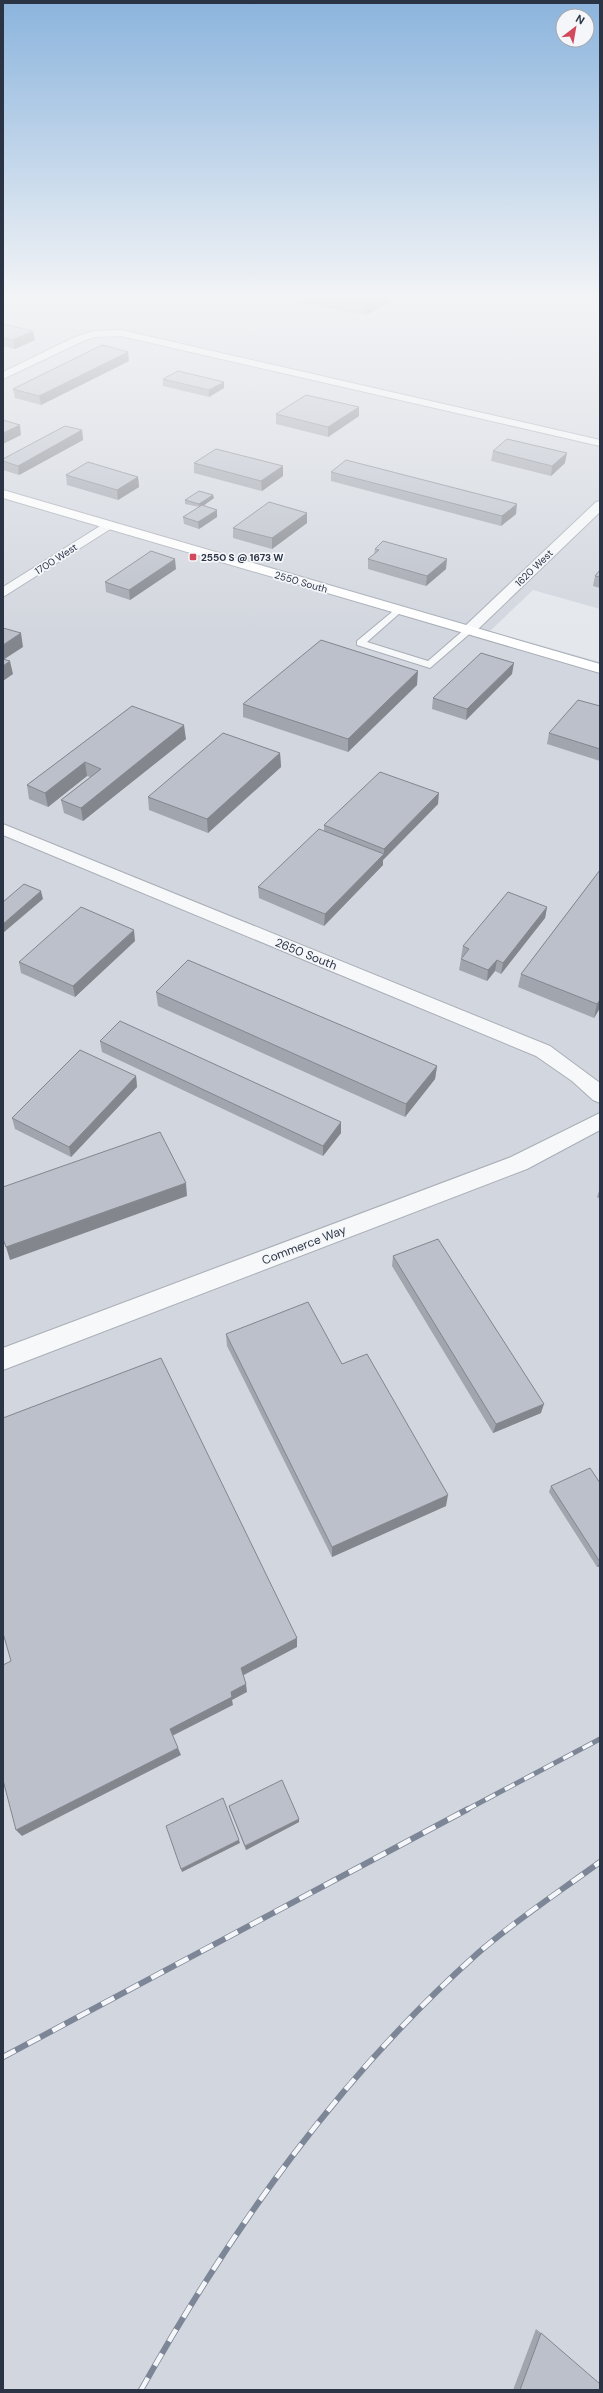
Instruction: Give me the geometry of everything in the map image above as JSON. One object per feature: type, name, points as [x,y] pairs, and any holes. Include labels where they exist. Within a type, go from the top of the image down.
[{"type":"main road","name":"2550 South","points":[[3,494],[600,669]]},
{"type":"street","points":[[450,409],[600,443]]},
{"type":"street","name":"1620 West","points":[[469,630],[600,506]]},
{"type":"street","name":"1700 West","points":[[3,593],[108,525]]},
{"type":"street","name":"2650 South","points":[[3,829],[543,1051],[579,1076],[600,1095]]},
{"type":"street","name":"Commerce Way","points":[[3,1359],[519,1163],[600,1121]]},
{"type":"lane","points":[[398,610],[360,643],[430,665],[469,630]]},
{"type":"shaded area","points":[[3,409],[600,409],[600,609],[533,590],[490,631],[600,662],[600,2390],[3,2390]]},
{"type":"building","points":[[284,409],[356,409],[328,427],[276,414]]},
{"type":"building","points":[[3,420],[20,425],[3,433]]},
{"type":"building","points":[[65,426],[82,430],[18,466],[3,461],[3,459]]},
{"type":"building","points":[[507,439],[567,453],[552,466],[493,451]]},
{"type":"building","points":[[216,449],[283,466],[261,481],[194,463]]},
{"type":"building","points":[[346,460],[517,504],[502,516],[331,472]]},
{"type":"building","points":[[88,462],[138,477],[117,490],[66,475]]},
{"type":"building","points":[[199,491],[213,495],[199,504],[185,500]]},
{"type":"building","points":[[269,502],[307,513],[272,538],[233,528]]},
{"type":"building","points":[[202,505],[217,510],[198,522],[183,517]]},
{"type":"building","points":[[383,541],[447,559],[427,576],[368,559],[379,550],[375,549]]},
{"type":"building","points":[[151,551],[175,559],[129,590],[105,582]]},
{"type":"building","points":[[600,570],[600,577],[595,576]]},
{"type":"building","points":[[3,628],[21,633],[3,645]]},
{"type":"building","points":[[321,640],[418,671],[348,739],[243,704]]},
{"type":"building","points":[[481,653],[514,663],[467,709],[433,698]]},
{"type":"building","points":[[3,659],[10,661],[3,666]]},
{"type":"building","points":[[578,700],[600,706],[600,749],[549,733]]},
{"type":"building","points":[[132,706],[184,725],[81,808],[61,800],[101,769],[85,762],[45,793],[27,785]]},
{"type":"building","points":[[223,733],[280,753],[207,819],[148,797]]},
{"type":"building","points":[[380,772],[439,793],[384,849],[324,825]]},
{"type":"building","points":[[319,829],[384,854],[325,914],[258,887]]},
{"type":"building","points":[[600,870],[600,1000],[597,1004],[521,974]]},
{"type":"building","points":[[24,884],[41,891],[3,924],[3,902]]},
{"type":"building","points":[[508,892],[547,907],[503,963],[497,960],[488,970],[461,959],[469,949],[463,946]]},
{"type":"building","points":[[81,907],[134,930],[73,986],[19,962]]},
{"type":"building","points":[[188,960],[437,1066],[406,1104],[156,992]]},
{"type":"building","points":[[120,1021],[341,1122],[323,1146],[100,1041]]},
{"type":"building","points":[[80,1050],[136,1076],[69,1147],[12,1118]]},
{"type":"building","points":[[160,1132],[186,1183],[6,1247],[3,1239],[3,1187]]},
{"type":"building","points":[[438,1239],[544,1404],[496,1424],[393,1256]]},
{"type":"building","points":[[308,1302],[342,1364],[367,1354],[448,1495],[332,1547],[226,1334]]},
{"type":"building","points":[[161,1358],[297,1638],[241,1668],[246,1684],[231,1692],[232,1697],[170,1729],[178,1748],[16,1830],[3,1780],[3,1665],[11,1661],[3,1633],[3,1418]]},
{"type":"building","points":[[590,1468],[600,1483],[600,1562],[551,1486]]},
{"type":"building","points":[[282,1780],[299,1819],[245,1846],[229,1806]]},
{"type":"building","points":[[223,1798],[239,1840],[181,1869],[166,1826]]},
{"type":"building","points":[[541,2333],[600,2384],[600,2390],[520,2390]]},
{"type":"railway","points":[[466,1810],[600,1739]]},
{"type":"railway","points":[[3,2057],[468,1809]]},
{"type":"railway","points":[[141,2390],[212,2271],[251,2213],[334,2103],[379,2051],[427,2001],[492,1941],[600,1862]]},
{"type":"place","name":"2550 S @ 1673 W","points":[[193,557]]}]
